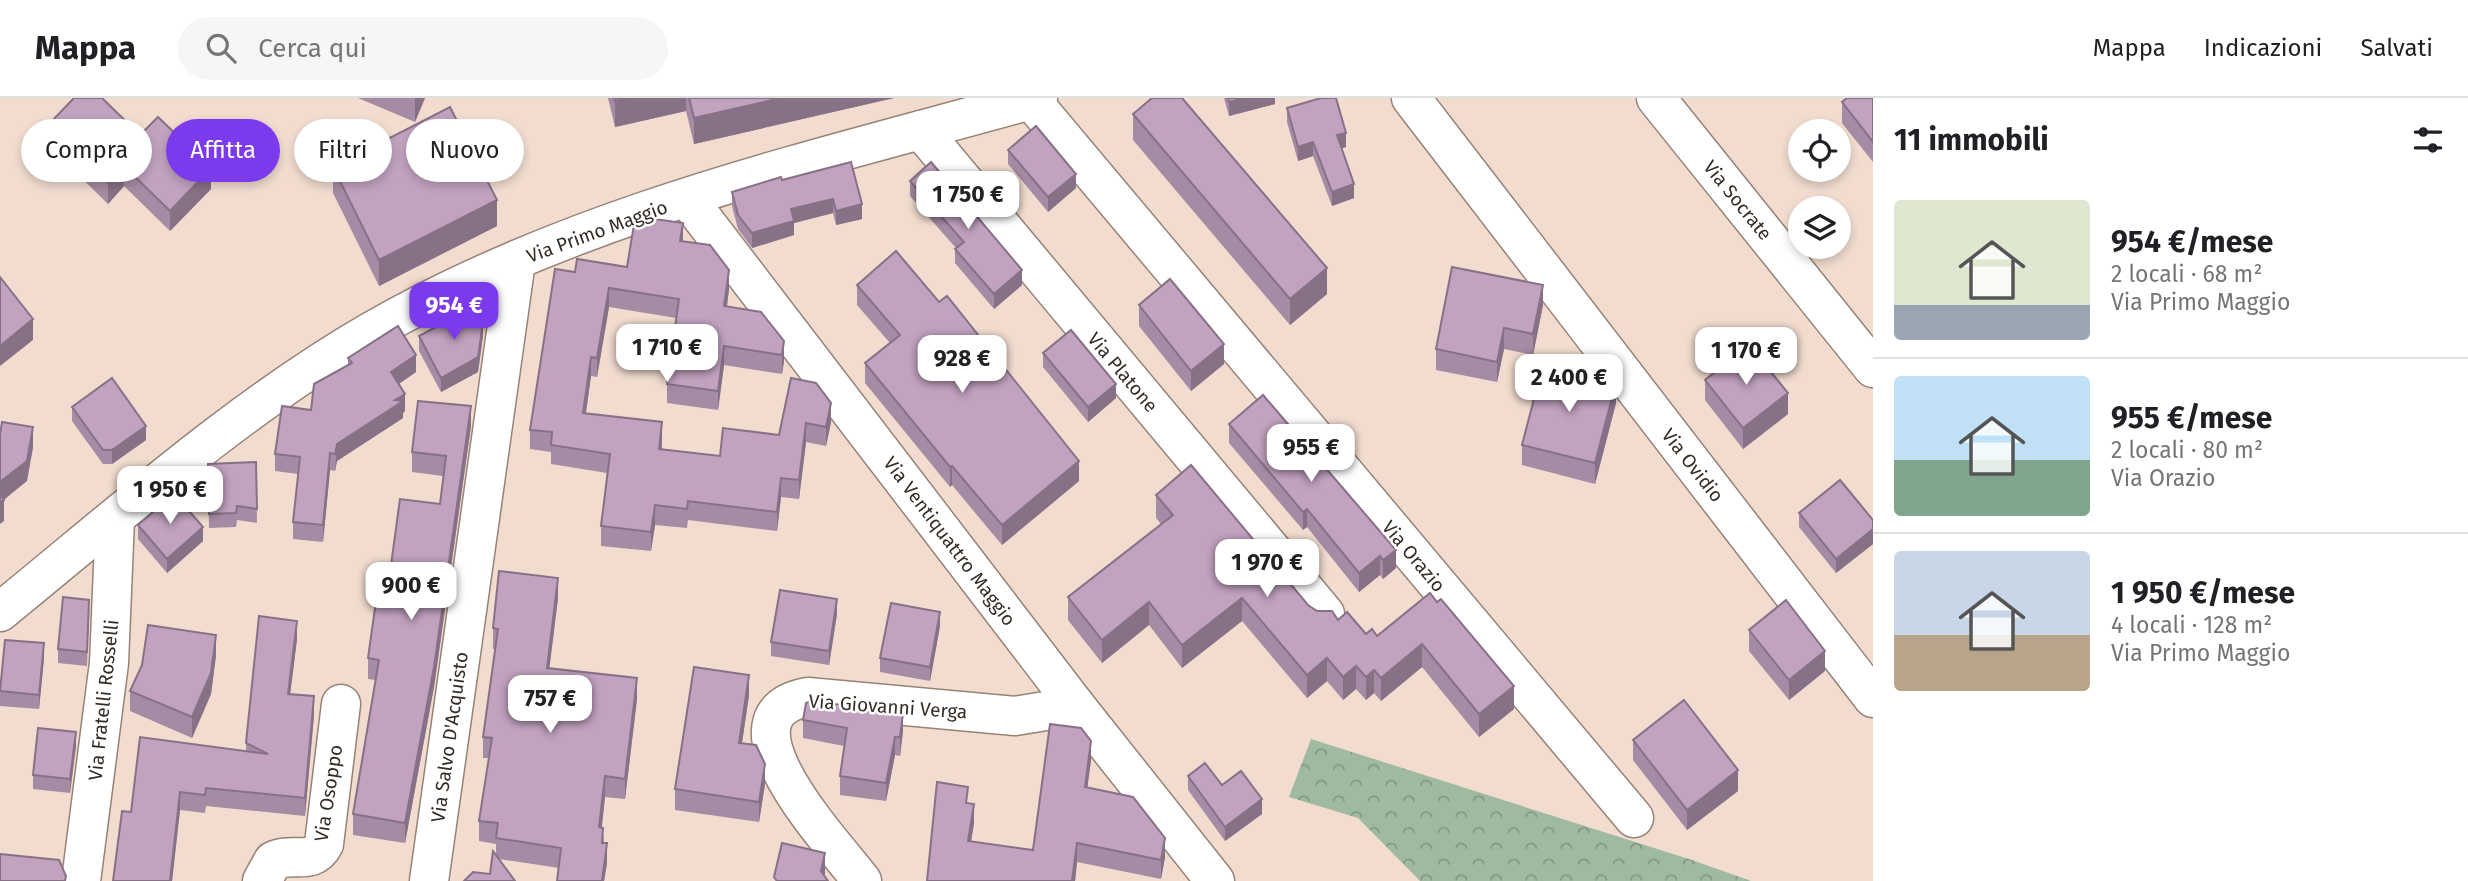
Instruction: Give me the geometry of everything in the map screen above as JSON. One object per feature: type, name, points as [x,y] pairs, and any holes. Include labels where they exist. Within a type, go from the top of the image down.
[{"type":"street","name":"Via Ovidio","points":[[1411,98],[1873,698]]},
{"type":"street","name":"Via Socrate","points":[[1657,98],[1873,368]]},
{"type":"street","name":"Via Primo Maggio","points":[[0,612],[253,412],[349,345],[411,310],[516,261],[603,226],[687,198],[1035,99]]},
{"type":"street","name":"Via Orazio","points":[[1035,99],[1634,818]]},
{"type":"street","name":"Via Platone","points":[[921,130],[1325,614]]},
{"type":"street","name":"Via Ventiquattro Maggio","points":[[687,198],[1201,873]]},
{"type":"street","name":"Via Salvo D'Acquisto","points":[[429,881],[516,261]]},
{"type":"street","name":"Via Fratelli Rosselli","points":[[81,881],[109,663],[115,519]]},
{"type":"street","name":"Via Giovanni Verga","points":[[862,881],[778,766],[769,739],[772,723],[780,710],[793,701],[815,697],[1015,716],[1076,706]]},
{"type":"street","name":"Via Osoppo","points":[[262,881],[273,861],[285,857],[309,858],[318,853],[324,844],[341,704]]},
{"type":"green space","points":[[1311,739],[1751,881],[1420,881],[1358,818],[1289,797]]},
{"type":"building","points":[[74,98],[102,98],[124,119],[54,119]]},
{"type":"building","points":[[689,98],[781,98],[694,118]]},
{"type":"building","points":[[1152,98],[1182,98],[1327,268],[1290,299],[1133,114]]},
{"type":"building","points":[[1228,98],[1245,98],[1229,102]]},
{"type":"building","points":[[1321,98],[1336,98],[1346,133],[1337,135],[1354,184],[1332,192],[1313,142],[1298,147],[1287,108]]},
{"type":"building","points":[[1847,98],[1873,98],[1873,142],[1842,102]]},
{"type":"building","points":[[450,107],[456,119],[427,119]]},
{"type":"building","points":[[158,117],[166,125],[166,182],[198,182],[170,211],[140,182],[152,182],[152,123]]},
{"type":"building","points":[[1036,126],[1076,174],[1048,197],[1008,150]]},
{"type":"building","points":[[406,130],[406,182],[488,182],[497,200],[379,260],[340,182],[392,182],[392,137]]},
{"type":"building","points":[[851,162],[862,204],[836,211],[833,199],[791,209],[794,221],[752,233],[738,215],[732,192],[781,177],[782,180]]},
{"type":"building","points":[[931,162],[1022,270],[994,294],[955,249],[964,242],[910,181]]},
{"type":"building","points":[[635,218],[683,223],[680,241],[710,245],[729,270],[724,306],[761,312],[784,341],[782,355],[724,346],[718,391],[667,384],[679,299],[609,288],[597,358],[591,357],[583,413],[662,422],[659,449],[720,456],[723,428],[779,435],[791,378],[816,383],[831,403],[826,427],[806,423],[799,480],[781,478],[777,512],[688,501],[687,509],[655,505],[651,532],[601,526],[610,454],[551,445],[552,432],[530,430],[555,269],[575,272],[577,259],[627,267]]},
{"type":"building","points":[[896,251],[939,302],[947,296],[1079,461],[1002,525],[952,466],[950,467],[865,363],[900,335],[857,285]]},
{"type":"building","points":[[1452,267],[1543,285],[1533,334],[1504,328],[1497,362],[1436,349]]},
{"type":"building","points":[[0,277],[33,319],[0,346]]},
{"type":"building","points":[[1170,279],[1224,344],[1191,371],[1139,305]]},
{"type":"building","points":[[475,306],[483,322],[478,357],[441,378],[419,336]]},
{"type":"building","points":[[398,326],[416,355],[391,372],[405,394],[395,400],[403,401],[337,444],[335,454],[330,453],[323,525],[293,522],[300,457],[275,454],[282,406],[311,410],[314,384],[352,363],[348,358]]},
{"type":"building","points":[[1071,330],[1116,384],[1088,407],[1043,353]]},
{"type":"building","points":[[1749,345],[1788,393],[1743,428],[1705,380]]},
{"type":"building","points":[[1543,364],[1616,382],[1595,463],[1522,445]]},
{"type":"building","points":[[112,378],[146,426],[112,450],[103,450],[72,407]]},
{"type":"building","points":[[1263,395],[1396,550],[1383,560],[1380,556],[1359,573],[1307,509],[1303,512],[1229,424]]},
{"type":"building","points":[[418,401],[471,406],[434,667],[405,823],[353,814],[379,660],[368,658],[376,601],[386,602],[400,499],[440,504],[446,456],[412,452]]},
{"type":"building","points":[[2,422],[33,427],[27,461],[0,482],[0,434]]},
{"type":"building","points":[[256,462],[257,509],[237,506],[236,513],[209,514],[208,464]]},
{"type":"building","points":[[1191,465],[1308,605],[1317,611],[1332,611],[1338,620],[1347,612],[1366,634],[1372,629],[1377,636],[1430,593],[1437,602],[1441,599],[1514,686],[1479,714],[1422,644],[1381,678],[1374,670],[1366,677],[1356,666],[1343,677],[1327,658],[1307,675],[1242,598],[1182,645],[1149,602],[1102,640],[1068,597],[1173,515],[1156,495]]},
{"type":"building","points":[[1840,480],[1873,520],[1873,529],[1836,559],[1799,513]]},
{"type":"building","points":[[174,494],[203,527],[167,559],[138,525]]},
{"type":"building","points":[[499,571],[558,578],[547,668],[637,678],[625,779],[605,776],[599,827],[603,828],[602,843],[607,843],[602,881],[557,881],[561,848],[496,838],[498,823],[479,821],[492,738],[483,737],[498,629],[493,628]]},
{"type":"building","points":[[780,590],[837,599],[829,651],[771,642]]},
{"type":"building","points":[[63,597],[89,600],[87,652],[58,649]]},
{"type":"building","points":[[1786,600],[1825,651],[1789,680],[1749,630]]},
{"type":"building","points":[[891,603],[940,612],[930,667],[880,658]]},
{"type":"building","points":[[259,616],[297,621],[288,694],[314,696],[305,798],[206,788],[205,795],[180,792],[170,881],[113,881],[122,811],[131,812],[140,737],[268,754],[246,743]]},
{"type":"building","points":[[148,625],[216,635],[211,673],[192,717],[130,691],[142,665]]},
{"type":"building","points":[[5,640],[44,643],[39,695],[0,691]]},
{"type":"building","points":[[694,667],[749,675],[739,743],[756,745],[765,764],[759,802],[675,789]]},
{"type":"building","points":[[1684,700],[1738,770],[1687,810],[1633,740]]},
{"type":"building","points":[[812,701],[903,713],[900,737],[895,737],[886,783],[840,776],[847,728],[803,720],[806,703]]},
{"type":"building","points":[[1050,724],[1081,728],[1091,741],[1085,787],[1133,797],[1165,838],[1161,860],[1077,843],[1072,881],[927,881],[937,782],[968,787],[966,803],[974,804],[968,841],[1033,850]]},
{"type":"building","points":[[38,728],[76,732],[70,779],[33,775]]},
{"type":"building","points":[[1205,763],[1222,785],[1241,771],[1262,799],[1225,827],[1188,776]]},
{"type":"building","points":[[782,843],[825,853],[821,871],[828,881],[777,881],[774,877]]},
{"type":"building","points":[[493,851],[515,881],[464,881],[473,872],[490,874]]},
{"type":"building","points":[[0,854],[59,860],[66,876],[65,881],[0,881]]}]
